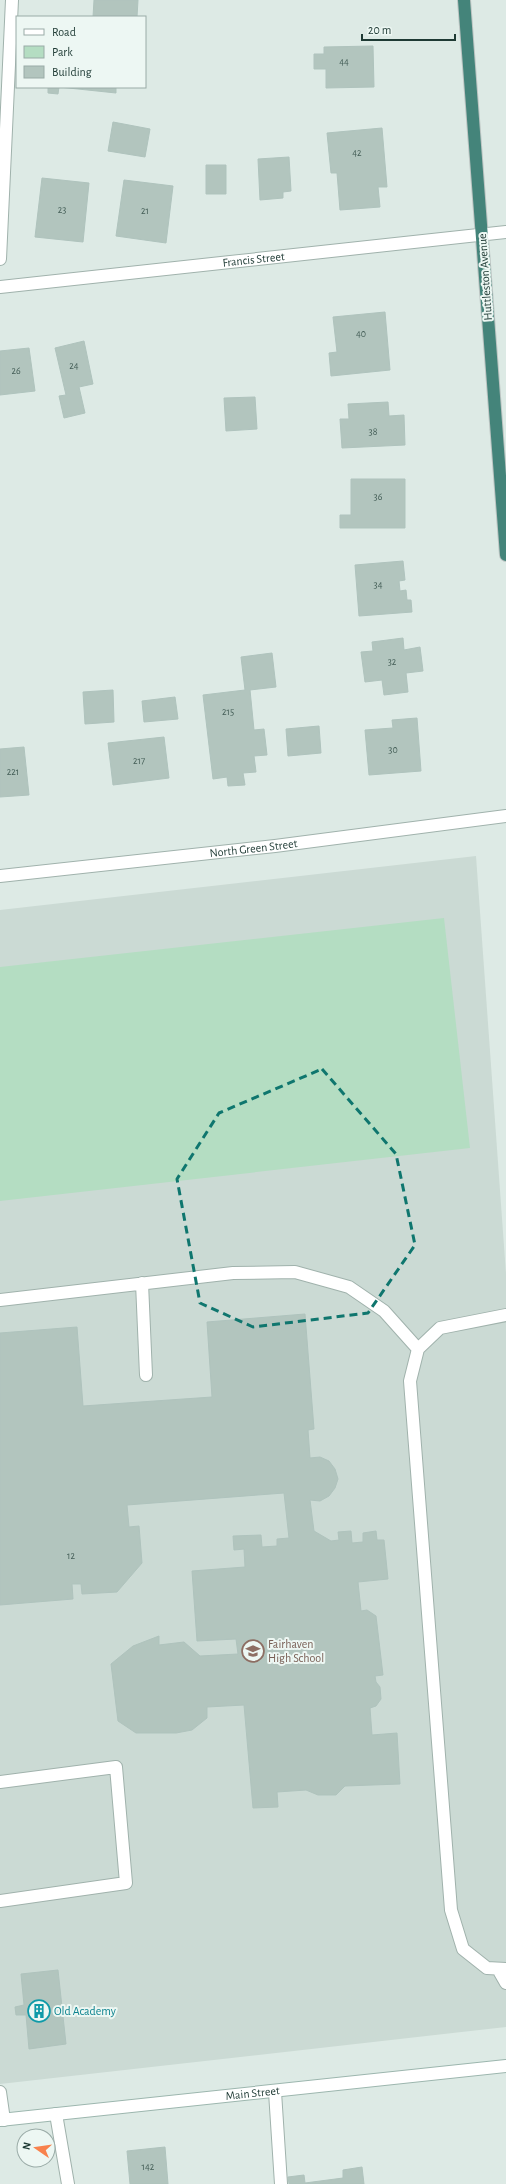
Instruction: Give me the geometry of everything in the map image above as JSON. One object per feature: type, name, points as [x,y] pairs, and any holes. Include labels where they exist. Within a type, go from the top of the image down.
[{"type":"highway","name":"Huttleston Avenue","points":[[464,0],[506,555]]},
{"type":"street","points":[[0,259],[12,0]]},
{"type":"street","name":"Francis Street","points":[[0,286],[506,232]]},
{"type":"street","name":"North Green Street","points":[[0,876],[275,846],[506,816]]},
{"type":"street","points":[[0,1300],[233,1273],[295,1272],[349,1287],[384,1311],[418,1349]]},
{"type":"street","points":[[142,1283],[146,1375]]},
{"type":"street","points":[[506,1315],[440,1328],[418,1349],[410,1381],[451,1910],[463,1949],[487,1968],[502,1969],[506,1983]]},
{"type":"street","points":[[0,1782],[116,1768],[126,1883],[0,1901]]},
{"type":"street","name":"Main Street","points":[[2,2120],[275,2092],[506,2066]]},
{"type":"street","points":[[0,2092],[2,2120]]},
{"type":"street","points":[[275,2092],[281,2184]]},
{"type":"street","points":[[56,2114],[68,2184]]},
{"type":"highlighted area","points":[[322,1069],[396,1154],[415,1245],[368,1313],[253,1327],[200,1303],[177,1179],[219,1113]]},
{"type":"shaded area","name":"Fairhaven High School","points":[[476,856],[506,1274],[506,2027],[0,2084],[0,910]]},
{"type":"green space","points":[[444,918],[470,1148],[0,1201],[0,967]]},
{"type":"building","points":[[94,0],[138,0],[137,16],[93,16]]},
{"type":"building","points":[[373,46],[374,87],[326,88],[326,69],[314,69],[314,54],[324,54],[324,47]]},
{"type":"building","points":[[48,88],[59,88],[58,94],[48,93]]},
{"type":"building","points":[[68,88],[116,88],[116,93]]},
{"type":"building","points":[[113,122],[150,129],[145,157],[108,151]]},
{"type":"building","points":[[382,128],[387,187],[378,187],[380,207],[340,210],[337,173],[331,173],[327,133]]},
{"type":"building","points":[[289,157],[291,191],[283,192],[283,198],[260,200],[258,159]]},
{"type":"building","points":[[206,165],[226,165],[226,194],[206,194]]},
{"type":"building","points":[[42,178],[89,183],[83,242],[35,237]]},
{"type":"building","points":[[124,180],[173,186],[166,243],[116,236]]},
{"type":"building","points":[[385,312],[390,370],[331,376],[329,353],[337,352],[333,317]]},
{"type":"building","points":[[84,341],[93,384],[79,387],[85,413],[64,418],[59,396],[66,395],[55,348]]},
{"type":"building","points":[[29,348],[35,391],[0,395],[0,351]]},
{"type":"building","points":[[255,397],[257,429],[226,431],[224,398]]},
{"type":"building","points":[[388,402],[389,416],[404,415],[405,445],[342,448],[340,419],[349,419],[348,404]]},
{"type":"building","points":[[351,479],[405,479],[405,528],[340,528],[340,515],[351,515]]},
{"type":"building","points":[[403,561],[405,580],[399,581],[400,591],[406,590],[407,600],[411,600],[412,612],[359,616],[355,565]]},
{"type":"building","points":[[403,638],[404,650],[420,647],[423,671],[406,673],[408,692],[384,695],[382,680],[365,682],[361,652],[373,651],[372,642]]},
{"type":"building","points":[[272,653],[276,687],[250,690],[254,730],[264,729],[267,755],[254,756],[256,772],[243,773],[245,785],[228,786],[227,777],[213,779],[203,695],[245,690],[241,657]]},
{"type":"building","points":[[113,690],[114,722],[85,724],[83,692]]},
{"type":"building","points":[[175,697],[178,719],[144,722],[142,701]]},
{"type":"building","points":[[417,718],[421,771],[369,775],[365,730],[393,728],[392,720]]},
{"type":"building","points":[[319,726],[321,753],[288,756],[286,729]]},
{"type":"building","points":[[164,737],[169,778],[113,785],[108,743]]},
{"type":"building","points":[[24,747],[29,795],[0,797],[0,749]]},
{"type":"building","points":[[305,1314],[314,1429],[308,1430],[310,1458],[320,1457],[329,1461],[335,1469],[338,1479],[335,1488],[329,1496],[320,1501],[310,1500],[314,1531],[331,1541],[339,1540],[338,1532],[351,1531],[352,1543],[363,1542],[363,1533],[376,1531],[377,1540],[384,1540],[388,1579],[358,1582],[361,1611],[367,1610],[376,1616],[383,1675],[375,1676],[376,1682],[380,1687],[381,1699],[376,1706],[370,1708],[372,1735],[397,1733],[400,1784],[345,1786],[336,1795],[318,1795],[306,1790],[277,1792],[278,1807],[253,1808],[244,1705],[207,1707],[207,1718],[192,1730],[176,1733],[136,1733],[118,1721],[111,1664],[133,1646],[159,1636],[159,1645],[184,1642],[200,1656],[238,1654],[236,1639],[197,1641],[192,1571],[245,1567],[244,1549],[234,1550],[233,1536],[261,1535],[262,1547],[277,1546],[277,1539],[289,1538],[284,1493],[127,1505],[129,1527],[139,1526],[142,1563],[117,1592],[82,1594],[81,1584],[72,1584],[73,1599],[0,1605],[0,1333],[77,1327],[83,1406],[212,1397],[207,1322]]},
{"type":"building","name":"Old Academy","points":[[58,1970],[66,2044],[29,2049],[26,2015],[16,2015],[15,2007],[24,2005],[21,1974]]},
{"type":"building","points":[[165,2147],[168,2184],[130,2184],[127,2151]]},
{"type":"building","points":[[362,2167],[364,2184],[289,2184],[288,2177],[304,2175],[305,2183],[343,2178],[343,2170]]},
{"type":"place","name":"Fairhaven High School","points":[[253,1651]]},
{"type":"place","name":"Old Academy","points":[[39,2011]]}]
